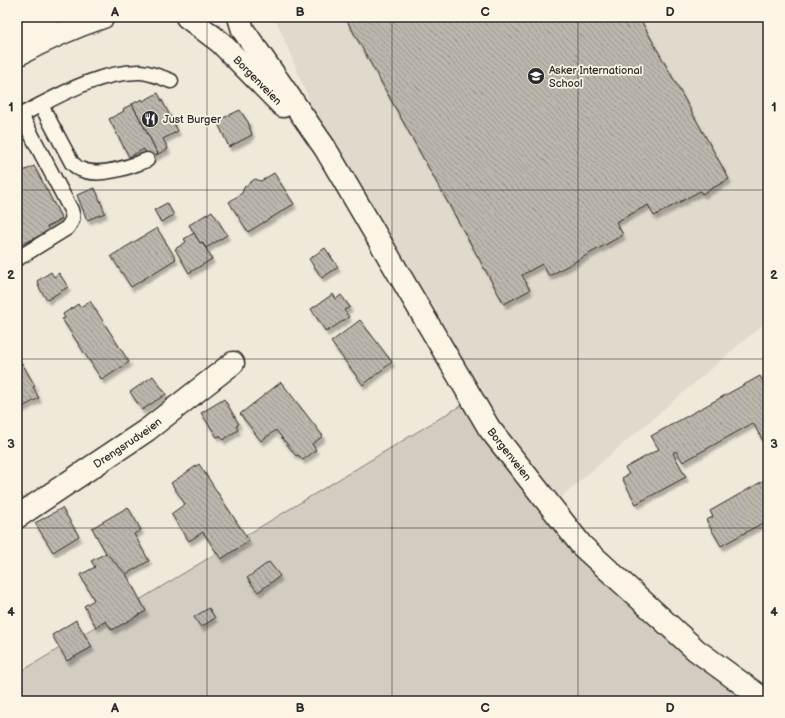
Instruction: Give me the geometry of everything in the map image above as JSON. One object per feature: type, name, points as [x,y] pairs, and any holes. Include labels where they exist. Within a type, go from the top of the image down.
[{"type":"street","points":[[17,34],[48,17]]},
{"type":"street","points":[[17,55],[47,39],[103,17]]},
{"type":"street","name":"Borgenveien","points":[[187,17],[220,42],[325,148]]},
{"type":"street","name":"Borgenveien","points":[[240,17],[243,30],[325,148],[489,428],[582,546],[696,650],[766,701]]},
{"type":"street","name":"Drengsrudveien","points":[[17,517],[147,430],[233,363]]},
{"type":"lane","points":[[17,259],[67,228],[73,216],[19,116],[73,89],[102,78],[121,73],[142,72],[158,75],[171,81]]},
{"type":"lane","points":[[41,105],[72,163],[80,169],[91,172],[109,171],[121,169],[147,160]]},
{"type":"shaded area","points":[[275,17],[768,17],[768,320],[554,503],[493,425],[328,147]]},
{"type":"shaded area","points":[[465,403],[580,549],[763,701],[17,701],[17,674]]},
{"type":"building","points":[[345,17],[639,17],[729,179],[702,194],[700,191],[654,216],[648,205],[616,222],[623,235],[549,276],[542,264],[522,275],[530,290],[504,304]]},
{"type":"building","points":[[158,93],[178,131],[163,139],[168,149],[158,154],[132,104],[142,99],[143,101]]},
{"type":"building","points":[[132,104],[158,154],[149,159],[144,149],[129,157],[109,119],[124,111],[123,109]]},
{"type":"building","points":[[240,110],[248,122],[252,135],[229,147],[217,121]]},
{"type":"building","points":[[34,166],[62,219],[47,227],[49,231],[17,247],[17,170],[19,173]]},
{"type":"building","points":[[274,173],[294,204],[248,232],[229,202],[242,193],[244,187],[255,179],[261,181]]},
{"type":"building","points":[[95,188],[105,213],[87,220],[77,195]]},
{"type":"building","points":[[167,203],[174,215],[161,222],[154,210]]},
{"type":"building","points":[[212,211],[227,235],[206,248],[202,242],[200,243],[189,225]]},
{"type":"building","points":[[157,228],[176,259],[131,287],[111,256]]},
{"type":"building","points":[[194,233],[200,243],[202,242],[212,259],[189,273],[175,249],[186,242],[184,239]]},
{"type":"building","points":[[325,248],[338,267],[322,278],[309,259]]},
{"type":"building","points":[[51,272],[54,277],[59,273],[68,287],[47,300],[38,286],[40,285],[37,281]]},
{"type":"building","points":[[333,294],[336,299],[341,295],[350,307],[344,310],[349,317],[326,332],[311,309]]},
{"type":"building","points":[[90,301],[129,362],[102,380],[62,319],[65,318],[63,314],[78,304],[80,307]]},
{"type":"building","points":[[360,320],[392,362],[363,385],[331,342]]},
{"type":"building","points":[[17,358],[20,364],[22,363],[35,386],[33,387],[39,398],[17,410]]},
{"type":"building","points":[[153,376],[166,394],[142,410],[130,392]]},
{"type":"building","points":[[760,376],[767,389],[768,388],[768,450],[753,423],[683,462],[676,451],[673,453],[686,477],[636,504],[622,478],[629,474],[625,468],[659,449],[651,436]]},
{"type":"building","points":[[281,382],[323,436],[312,444],[316,450],[303,460],[298,455],[296,456],[276,430],[261,441],[240,414]]},
{"type":"building","points":[[224,399],[239,424],[236,426],[238,430],[223,440],[220,436],[217,437],[201,413]]},
{"type":"building","points":[[199,464],[249,541],[221,559],[203,532],[189,541],[171,514],[185,504],[171,483]]},
{"type":"building","points":[[768,478],[768,520],[721,546],[706,520],[713,517],[710,511]]},
{"type":"building","points":[[128,507],[141,530],[134,534],[149,561],[126,574],[106,553],[92,528]]},
{"type":"building","points":[[62,508],[79,536],[53,552],[35,523]]},
{"type":"building","points":[[106,553],[126,574],[146,611],[112,630],[106,621],[96,627],[84,606],[94,600],[80,575],[95,567],[91,561]]},
{"type":"building","points":[[269,562],[280,576],[258,592],[247,578]]},
{"type":"building","points":[[209,608],[215,618],[201,627],[194,617]]},
{"type":"building","points":[[76,620],[92,647],[67,661],[52,635]]},
{"type":"place","name":"Asker International School","points":[[536,76]]},
{"type":"place","name":"Just Burger","points":[[150,119]]}]
